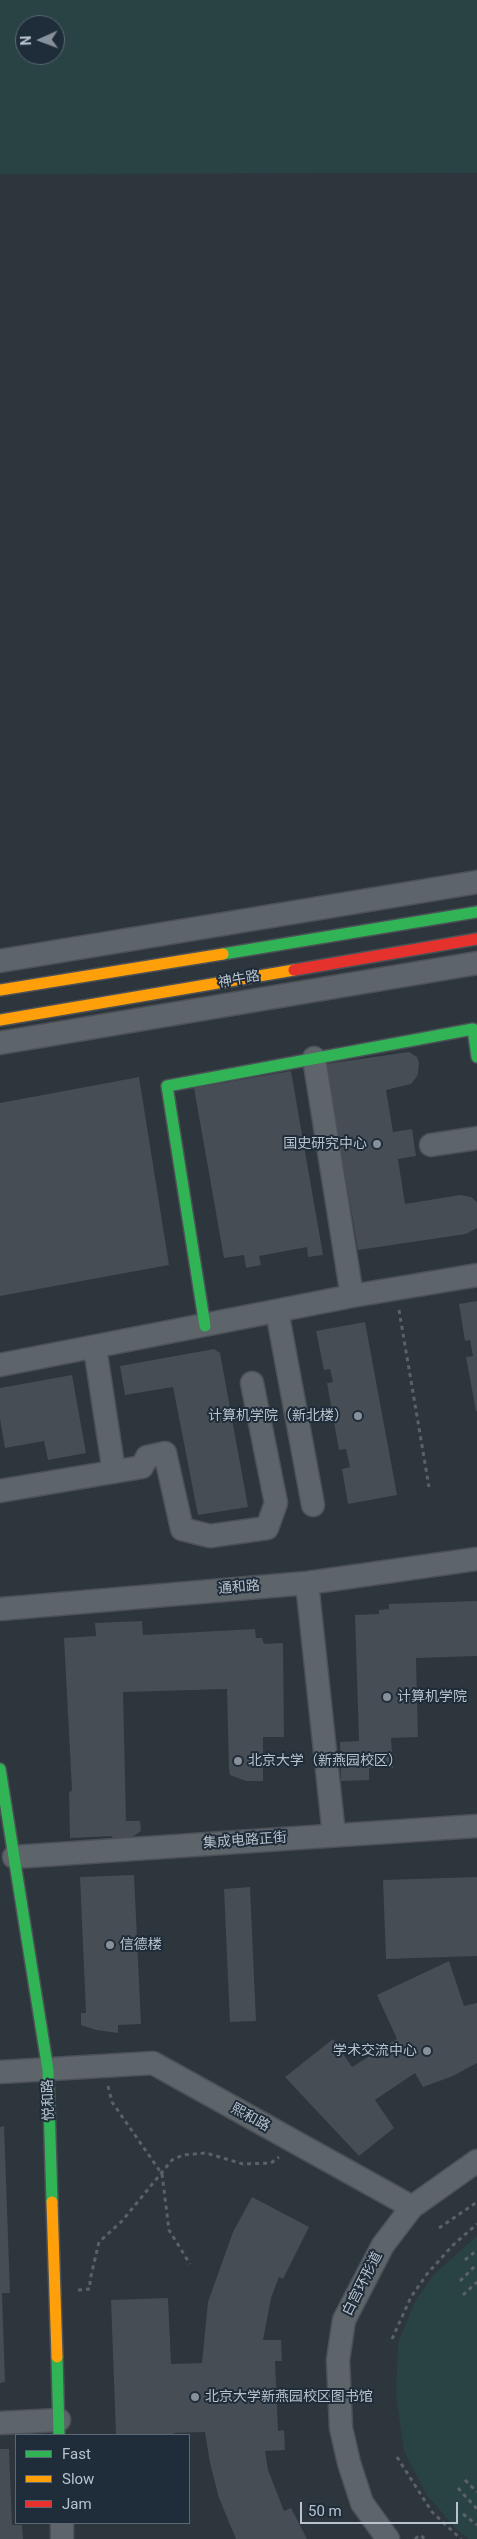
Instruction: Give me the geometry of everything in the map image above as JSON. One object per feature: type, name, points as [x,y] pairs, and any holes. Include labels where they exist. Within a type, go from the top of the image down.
[{"type":"street","points":[[0,961],[477,882]]},
{"type":"street","name":"神牛路","points":[[0,990],[477,912]]},
{"type":"street","name":"神牛路","points":[[0,1020],[477,939]]},
{"type":"street","name":"神牛路","points":[[0,1043],[477,963]]},
{"type":"street","points":[[205,1326],[167,1086],[473,1029],[477,1057]]},
{"type":"street","points":[[314,1058],[352,1296]]},
{"type":"street","points":[[431,1145],[477,1138]]},
{"type":"street","points":[[0,1365],[352,1296],[477,1275]]},
{"type":"street","points":[[277,1312],[313,1505]]},
{"type":"street","points":[[94,1348],[114,1472]]},
{"type":"street","points":[[0,1490],[142,1467],[147,1457],[165,1453],[182,1529],[210,1536],[267,1528],[276,1503],[252,1384]]},
{"type":"street","name":"通和路","points":[[0,1608],[307,1582],[477,1558]]},
{"type":"street","points":[[307,1582],[334,1835]]},
{"type":"street","name":"悦和路","points":[[0,1769],[48,2070],[59,2428]]},
{"type":"street","name":"集成电路正街","points":[[14,1857],[477,1826]]},
{"type":"street","name":"熙和路","points":[[0,2072],[153,2063],[412,2207]]},
{"type":"street","points":[[412,2207],[477,2161]]},
{"type":"street","name":"白宫环形道","points":[[388,2539],[362,2503],[349,2463],[341,2428],[338,2360],[344,2320],[383,2245],[412,2207]]},
{"type":"street","points":[[0,2423],[59,2428]]},
{"type":"street","points":[[62,2524],[62,2539]]},
{"type":"path","points":[[395,1288],[429,1487]]},
{"type":"path","points":[[105,2067],[112,2102],[162,2174],[169,2230],[190,2264]]},
{"type":"path","points":[[55,2292],[90,2289],[90,2280],[99,2242],[122,2221],[172,2160],[183,2155],[206,2154],[243,2164],[271,2163],[298,2144]]},
{"type":"path","points":[[439,2228],[477,2202]]},
{"type":"path","points":[[392,2339],[411,2297],[427,2274],[452,2246],[477,2224]]},
{"type":"path","points":[[465,2260],[477,2250]]},
{"type":"path","points":[[460,2281],[477,2264]]},
{"type":"path","points":[[463,2295],[477,2282]]},
{"type":"path","points":[[397,2457],[432,2512],[461,2539]]},
{"type":"path","points":[[465,2480],[477,2492]]},
{"type":"path","points":[[458,2488],[477,2509]]},
{"type":"path","points":[[463,2514],[477,2525]]},
{"type":"path","points":[[415,2539],[420,2535],[425,2539]]},
{"type":"green space","points":[[0,0],[477,0],[477,173],[0,174]]},
{"type":"green space","points":[[477,2236],[477,2539],[469,2539],[458,2531],[426,2494],[404,2451],[396,2395],[398,2343],[415,2302],[433,2275]]},
{"type":"building","name":"国史研究中心","points":[[409,1052],[417,1057],[419,1063],[418,1074],[415,1079],[411,1084],[386,1090],[393,1132],[412,1129],[416,1156],[398,1159],[405,1204],[460,1195],[471,1197],[477,1202],[477,1228],[466,1234],[358,1250],[326,1064]]},
{"type":"building","points":[[291,1071],[323,1255],[308,1257],[307,1247],[259,1256],[261,1265],[246,1268],[244,1255],[224,1258],[194,1088]]},
{"type":"building","points":[[139,1077],[169,1265],[0,1296],[0,1103]]},
{"type":"building","points":[[477,1301],[476,1411],[466,1357],[473,1356],[470,1340],[465,1341],[459,1304]]},
{"type":"building","name":"计算机学院（新北楼）","points":[[365,1322],[397,1495],[348,1504],[342,1469],[350,1467],[346,1449],[339,1450],[327,1383],[333,1382],[330,1369],[324,1370],[316,1331]]},
{"type":"building","points":[[214,1349],[220,1353],[248,1507],[198,1515],[173,1387],[125,1395],[120,1366]]},
{"type":"building","points":[[72,1375],[86,1453],[48,1460],[44,1441],[5,1448],[0,1419],[0,1388]]},
{"type":"building","name":"计算机学院","points":[[477,1601],[477,1656],[416,1658],[418,1737],[391,1738],[393,1768],[369,1768],[369,1780],[341,1781],[340,1742],[359,1741],[355,1615],[379,1614],[379,1610],[389,1609],[389,1604]]},
{"type":"building","points":[[142,1621],[143,1635],[255,1629],[256,1638],[262,1638],[264,1644],[283,1643],[284,1737],[263,1737],[263,1781],[246,1781],[230,1775],[227,1689],[123,1692],[126,1821],[140,1821],[141,1831],[129,1839],[112,1839],[112,1836],[70,1838],[69,1793],[72,1790],[64,1638],[96,1636],[95,1623]]},
{"type":"building","name":"信德楼","points":[[134,1875],[141,2024],[118,2025],[118,2033],[96,2030],[81,2025],[81,2013],[86,2013],[80,1877]]},
{"type":"building","points":[[477,1877],[477,1956],[386,1959],[383,1880]]},
{"type":"building","points":[[250,1887],[256,2021],[230,2022],[224,1889]]},
{"type":"building","name":"学术交流中心","points":[[449,1961],[464,2006],[477,2003],[477,2063],[453,2076],[423,2087],[415,2073],[375,2100],[394,2128],[359,2156],[285,2077],[333,2039],[352,2067],[397,2039],[377,1995]]},
{"type":"building","points":[[4,2126],[10,2293],[2,2293],[5,2382],[0,2383],[0,2127]]},
{"type":"building","name":"北京大学新燕园校区图书馆","points":[[252,2197],[309,2227],[283,2279],[279,2277],[271,2298],[263,2340],[281,2340],[282,2361],[275,2361],[278,2431],[284,2430],[285,2450],[265,2451],[268,2470],[284,2511],[291,2508],[307,2539],[236,2539],[219,2498],[210,2463],[205,2432],[116,2434],[111,2300],[168,2298],[171,2364],[202,2363],[208,2302],[233,2232]]},
{"type":"building","points":[[0,2449],[9,2449],[12,2525],[22,2525],[23,2539],[0,2539]]},
{"type":"traffic: fast","points":[[223,954],[477,912]]},
{"type":"traffic: fast","points":[[205,1326],[167,1086],[473,1029],[477,1057]]},
{"type":"traffic: fast","points":[[0,1769],[48,2070],[52,2202]]},
{"type":"traffic: fast","points":[[57,2357],[59,2434]]},
{"type":"traffic: slow","points":[[0,990],[223,954]]},
{"type":"traffic: slow","points":[[0,1020],[294,970]]},
{"type":"traffic: slow","points":[[52,2202],[57,2357]]},
{"type":"traffic: jam","points":[[294,970],[477,939]]},
{"type":"place","name":"国史研究中心","points":[[377,1144]]},
{"type":"place","name":"计算机学院（新北楼）","points":[[358,1416]]},
{"type":"place","name":"计算机学院","points":[[387,1697]]},
{"type":"place","name":"北京大学（新燕园校区）","points":[[238,1761]]},
{"type":"place","name":"信德楼","points":[[110,1945]]},
{"type":"place","name":"学术交流中心","points":[[427,2051]]},
{"type":"place","name":"北京大学新燕园校区图书馆","points":[[195,2397]]}]
